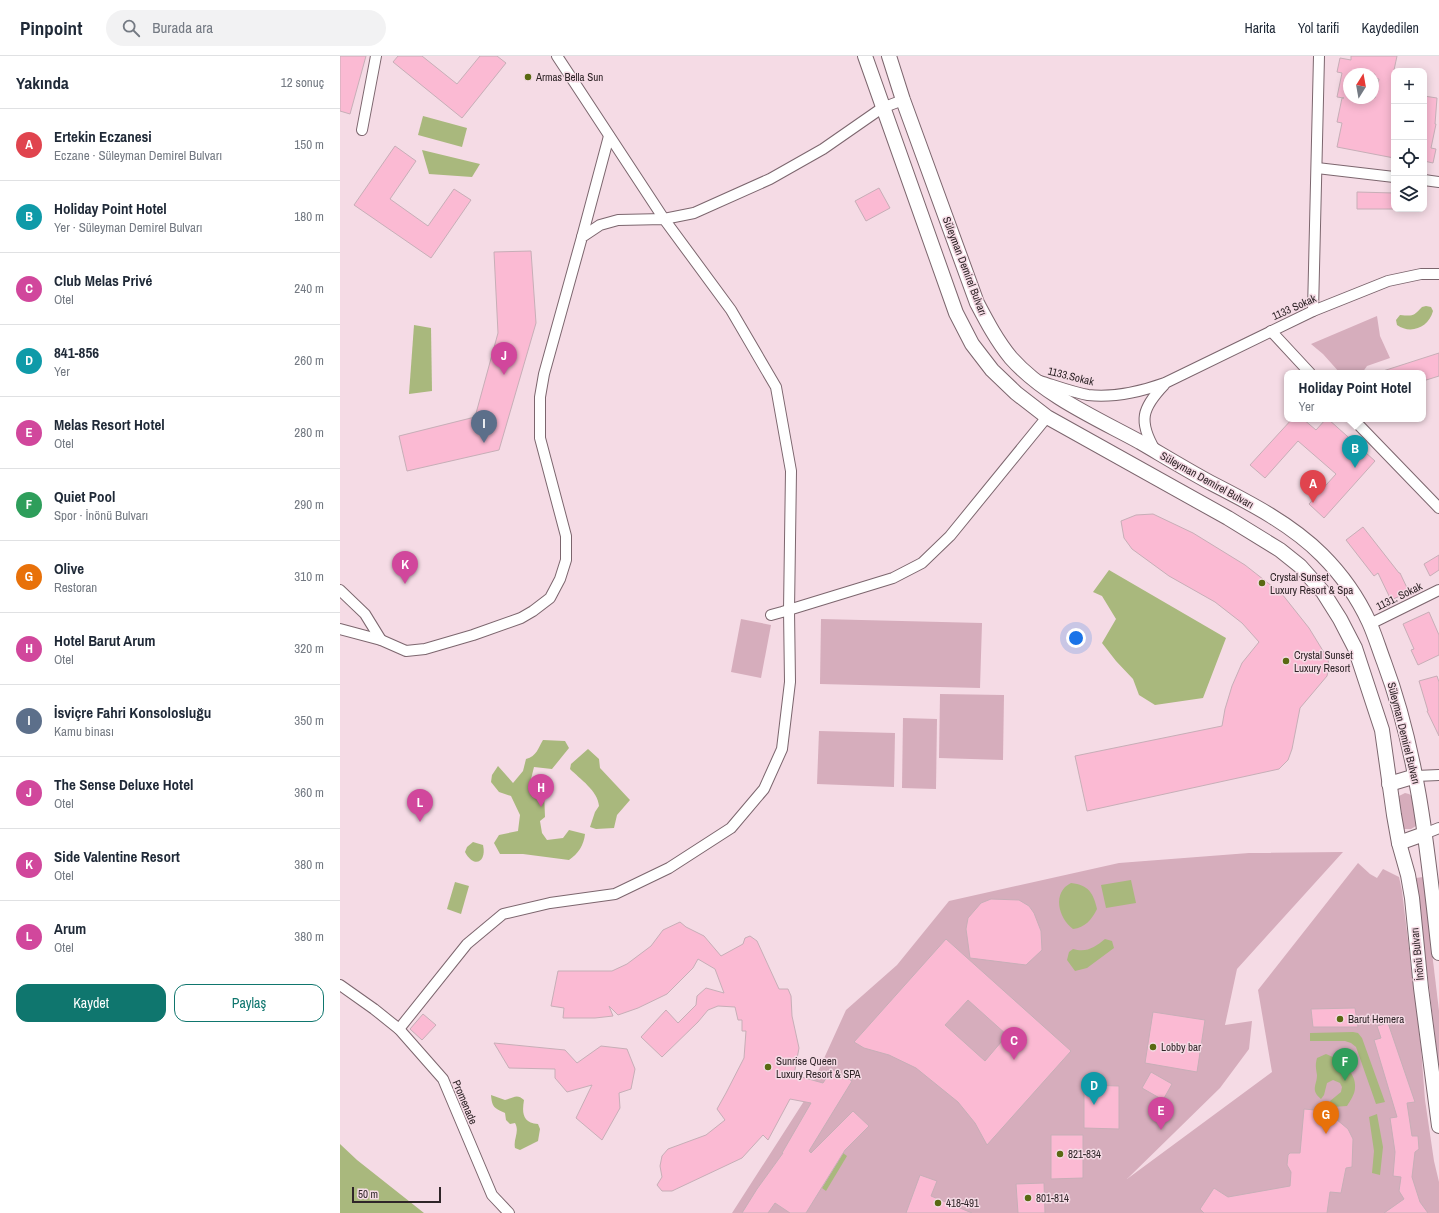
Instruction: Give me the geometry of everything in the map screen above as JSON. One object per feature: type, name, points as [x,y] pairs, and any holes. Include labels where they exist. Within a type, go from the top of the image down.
[{"type":"main road","name":"Süleyman Demirel Bulvarı","points":[[865,56],[882,108],[956,313],[972,344],[997,374],[1016,393],[1047,418],[1228,518],[1280,550],[1300,566],[1323,592],[1340,619],[1355,648],[1382,730],[1389,784]]},
{"type":"main road","name":"Süleyman Demirel Bulvarı","points":[[889,56],[903,100],[977,303],[993,334],[1011,358],[1034,379],[1064,400],[1241,499],[1298,535],[1322,555],[1344,581],[1362,608],[1370,624],[1396,692],[1416,776],[1439,953]]},
{"type":"main road","points":[[1389,784],[1416,776]]},
{"type":"main road","name":"İnönü Bulvarı","points":[[1389,784],[1399,843],[1408,874],[1412,898],[1421,988],[1439,1126]]},
{"type":"main road","points":[[1399,843],[1424,834]]},
{"type":"street","points":[[362,130],[376,56]]},
{"type":"street","points":[[399,1029],[467,944],[503,914],[550,904],[615,894],[669,868],[731,828],[764,789],[782,749],[790,682],[789,610],[791,471],[776,387],[731,310],[664,219],[557,56]]},
{"type":"street","points":[[1313,312],[1320,56]]},
{"type":"street","points":[[582,237],[600,225],[618,220],[664,219],[694,213],[770,179],[823,149],[882,108],[903,100]]},
{"type":"street","points":[[340,629],[382,640],[406,651],[425,649],[473,635],[520,618],[533,611],[550,598],[560,579],[566,560],[566,536],[540,438],[540,397],[544,374],[609,136]]},
{"type":"street","points":[[1316,168],[1391,176]]},
{"type":"street","points":[[1427,180],[1439,182]]},
{"type":"street","name":"1133 Sokak","points":[[1165,383],[1271,331],[1388,281],[1421,274],[1439,274]]},
{"type":"street","points":[[1271,331],[1307,370]]},
{"type":"street","name":"1133.Sokak","points":[[1034,379],[1087,394],[1106,396],[1123,395],[1143,391],[1165,383]]},
{"type":"street","points":[[1157,452],[1148,438],[1145,428],[1145,413],[1151,398],[1165,383]]},
{"type":"street","points":[[771,615],[893,578],[922,563],[950,536],[1047,418]]},
{"type":"street","points":[[1356,422],[1439,508]]},
{"type":"street","points":[[340,590],[366,614],[382,640]]},
{"type":"street","name":"1131. Sokak","points":[[1370,624],[1439,590]]},
{"type":"street","points":[[1416,776],[1439,775]]},
{"type":"street","points":[[1424,834],[1439,828]]},
{"type":"street","name":"Promenade","points":[[340,985],[399,1029],[443,1079],[492,1195],[509,1213]]},
{"type":"shaded area","points":[[423,116],[467,128],[462,147],[418,135]]},
{"type":"shaded area","points":[[422,150],[480,164],[472,177],[429,174]]},
{"type":"shaded area","points":[[1422,307],[1431,307],[1433,311],[1431,317],[1424,325],[1419,328],[1408,329],[1397,325],[1396,320],[1400,315],[1412,315]]},
{"type":"shaded area","points":[[1377,316],[1380,336],[1390,358],[1367,366],[1364,370],[1337,370],[1323,354],[1311,344]]},
{"type":"shaded area","points":[[414,325],[431,328],[432,391],[409,394]]},
{"type":"shaded area","points":[[1109,570],[1226,638],[1203,698],[1155,705],[1139,695],[1133,679],[1102,643],[1116,619],[1102,596],[1093,592]]},
{"type":"shaded area","points":[[741,619],[771,625],[761,678],[731,672]]},
{"type":"shaded area","points":[[821,619],[982,623],[980,688],[820,684]]},
{"type":"shaded area","points":[[940,694],[1004,695],[1003,760],[939,758]]},
{"type":"shaded area","points":[[903,718],[937,719],[936,789],[902,788]]},
{"type":"shaded area","points":[[819,731],[895,733],[894,787],[817,784]]},
{"type":"shaded area","points":[[543,740],[565,741],[569,748],[552,769],[534,767],[531,779],[537,796],[544,792],[545,817],[540,821],[542,833],[547,840],[563,838],[569,830],[585,834],[580,849],[569,860],[523,854],[500,854],[494,843],[499,835],[518,831],[520,815],[511,796],[499,792],[491,782],[492,775],[498,766],[513,783],[523,771],[526,759],[535,754]]},
{"type":"shaded area","points":[[588,749],[599,759],[600,768],[630,800],[617,815],[614,828],[596,829],[590,827],[595,812],[599,806],[598,801],[592,790],[570,769],[571,764]]},
{"type":"shaded area","points":[[1405,793],[1413,797],[1417,822],[1416,826],[1411,829],[1404,829],[1402,827],[1397,799]]},
{"type":"shaded area","points":[[473,842],[483,845],[484,851],[481,859],[476,862],[472,860],[465,852],[467,847]]},
{"type":"shaded area","points":[[1343,852],[1237,969],[1225,1025],[1252,1021],[1249,1049],[1220,1088],[1127,1179],[1272,1072],[1258,990],[1358,863],[1377,878],[1383,869],[1399,877],[1421,1048],[1425,1100],[1434,1161],[1439,1182],[1439,1213],[732,1213],[806,1098],[846,1010],[897,965],[949,901],[1119,863],[1249,853]]},
{"type":"shaded area","points":[[1423,877],[1439,1011],[1439,1070],[1416,878]]},
{"type":"shaded area","points":[[1131,880],[1136,903],[1106,908],[1101,885]]},
{"type":"shaded area","points":[[455,882],[469,886],[461,914],[447,909]]},
{"type":"shaded area","points":[[1071,883],[1086,888],[1092,894],[1097,909],[1085,925],[1073,929],[1064,918],[1059,905],[1061,892]]},
{"type":"shaded area","points":[[1105,939],[1112,941],[1114,948],[1087,968],[1075,971],[1067,960],[1069,952],[1073,949],[1087,950]]},
{"type":"shaded area","points":[[1310,1033],[1358,1033],[1362,1038],[1385,1102],[1376,1104],[1356,1047],[1345,1041],[1310,1041]]},
{"type":"shaded area","points":[[1326,1054],[1336,1059],[1346,1067],[1353,1077],[1355,1082],[1355,1090],[1347,1106],[1332,1107],[1330,1101],[1341,1092],[1342,1087],[1340,1083],[1333,1080],[1327,1083],[1324,1095],[1321,1099],[1316,1093],[1317,1058]]},
{"type":"shaded area","points":[[491,1095],[505,1100],[517,1096],[522,1098],[524,1100],[524,1116],[529,1122],[538,1124],[540,1129],[538,1141],[520,1150],[515,1148],[517,1129],[515,1123],[510,1124],[506,1120],[505,1113],[494,1107]]},
{"type":"shaded area","points":[[1377,1114],[1383,1147],[1380,1175],[1372,1173],[1374,1151],[1369,1117]]},
{"type":"shaded area","points":[[340,1144],[357,1160],[424,1213],[340,1213]]},
{"type":"shaded area","points":[[843,1153],[847,1156],[826,1191],[822,1188]]},
{"type":"building","points":[[340,56],[366,56],[350,114],[340,111]]},
{"type":"building","points":[[398,56],[422,56],[457,84],[480,56],[497,56],[506,63],[462,118],[393,62]]},
{"type":"building","points":[[1351,56],[1397,56],[1394,68],[1391,68],[1391,157],[1337,147],[1342,123],[1337,122],[1342,98],[1343,104],[1379,104],[1379,68],[1343,68],[1343,98],[1337,97],[1342,73],[1337,72],[1340,58],[1351,60]]},
{"type":"building","points":[[1427,96],[1437,98],[1436,124],[1431,148],[1436,149],[1433,163],[1427,162]]},
{"type":"building","points":[[395,146],[416,161],[390,199],[428,226],[454,189],[471,200],[431,258],[354,205]]},
{"type":"building","points":[[879,188],[890,208],[866,221],[855,201]]},
{"type":"building","points":[[1357,192],[1391,193],[1391,209],[1357,209]]},
{"type":"building","points":[[531,251],[536,323],[499,450],[407,471],[399,436],[475,417],[498,333],[494,252]]},
{"type":"building","points":[[1439,353],[1439,376],[1426,380],[1426,370],[1386,370]]},
{"type":"building","points":[[1289,422],[1307,422],[1316,430],[1323,422],[1331,422],[1375,461],[1324,518],[1309,504],[1336,474],[1298,441],[1265,478],[1250,465]]},
{"type":"building","name":"Crystal Sunset Luxury Resort","points":[[1153,514],[1193,533],[1245,565],[1282,594],[1309,628],[1328,659],[1329,667],[1327,676],[1300,708],[1292,749],[1288,760],[1279,769],[1087,811],[1075,756],[1222,726],[1225,709],[1232,686],[1242,663],[1259,642],[1242,623],[1215,602],[1169,576],[1132,549],[1124,538],[1121,521],[1136,515]]},
{"type":"building","points":[[1363,527],[1400,573],[1409,592],[1391,600],[1378,573],[1374,576],[1346,540]]},
{"type":"building","points":[[1439,555],[1439,570],[1430,576],[1424,564]]},
{"type":"building","points":[[1429,612],[1439,635],[1439,655],[1418,665],[1411,650],[1414,649],[1403,624]]},
{"type":"building","points":[[1437,676],[1439,682],[1439,736],[1427,711],[1419,681]]},
{"type":"building","points":[[991,899],[1019,900],[1029,906],[1034,913],[1041,931],[1042,950],[1026,965],[970,958],[966,929],[968,918],[981,903]]},
{"type":"building","points":[[680,922],[686,927],[704,936],[721,956],[743,944],[745,938],[750,936],[757,941],[779,989],[788,989],[791,996],[792,1016],[799,1048],[794,1075],[823,1083],[832,1069],[852,1081],[809,1151],[811,1153],[853,1111],[869,1126],[845,1150],[806,1213],[790,1213],[775,1203],[768,1213],[742,1213],[783,1153],[811,1103],[790,1099],[768,1140],[763,1135],[742,1158],[672,1191],[662,1191],[657,1185],[662,1177],[660,1166],[662,1156],[668,1149],[706,1135],[725,1120],[717,1109],[744,1058],[746,1031],[742,1031],[742,1020],[738,1020],[735,1007],[718,1006],[708,1010],[698,1022],[662,1057],[641,1037],[666,1010],[678,1023],[696,1005],[697,996],[706,988],[724,993],[715,969],[698,959],[693,968],[667,994],[638,1008],[618,1015],[609,1006],[613,1016],[595,1018],[563,1018],[564,1008],[551,1006],[558,971],[612,971],[627,964],[651,946],[663,930]]},
{"type":"building","points":[[946,939],[1071,1051],[987,1145],[975,1123],[958,1102],[916,1068],[889,1055],[864,1048],[854,1042]],"holes":[[[968,1000],[1007,1035],[985,1061],[945,1025]]]},
{"type":"building","points":[[1355,1008],[1358,1027],[1313,1027],[1311,1009]]},
{"type":"building","points":[[1153,1012],[1205,1020],[1197,1072],[1145,1063]]},
{"type":"building","points":[[423,1014],[436,1025],[422,1040],[410,1029]]},
{"type":"building","points":[[1388,1023],[1415,1102],[1407,1103],[1412,1136],[1418,1136],[1419,1149],[1415,1152],[1412,1177],[1420,1202],[1428,1213],[1384,1213],[1404,1199],[1399,1191],[1401,1177],[1393,1176],[1395,1152],[1390,1118],[1397,1117],[1374,1040],[1381,1038],[1377,1026]]},
{"type":"building","points":[[494,1043],[565,1050],[577,1063],[601,1046],[627,1049],[635,1069],[631,1089],[619,1093],[620,1108],[602,1140],[576,1118],[592,1085],[567,1092],[555,1078],[555,1069],[509,1068]]},
{"type":"building","points":[[1151,1072],[1172,1084],[1163,1100],[1142,1088]]},
{"type":"building","points":[[1084,1085],[1119,1086],[1119,1129],[1084,1128]]},
{"type":"building","points":[[1304,1109],[1315,1110],[1315,1117],[1336,1119],[1348,1129],[1353,1139],[1352,1167],[1346,1168],[1341,1193],[1330,1192],[1327,1213],[1204,1213],[1200,1209],[1214,1188],[1228,1197],[1290,1186],[1291,1172],[1287,1165],[1288,1155],[1290,1153],[1300,1153]]},
{"type":"building","name":"821-834","points":[[1051,1135],[1083,1135],[1083,1178],[1051,1179]]},
{"type":"building","points":[[920,1175],[937,1181],[931,1196],[972,1213],[906,1213]]},
{"type":"building","name":"801-814","points":[[1044,1183],[1045,1213],[1018,1213],[1016,1184]]},
{"type":"place","name":"Armas Bella Sun","points":[[528,77]]},
{"type":"place","name":"The Sense Deluxe Hotel","points":[[504,375]]},
{"type":"place","name":"İsviçre Fahri Konsolosluğu","points":[[484,443]]},
{"type":"place","name":"Holiday Point Hotel","points":[[1355,468]]},
{"type":"place","name":"Ertekin Eczanesi","points":[[1313,503]]},
{"type":"place","name":"Crystal Sunset Luxury Resort & Spa","points":[[1262,583]]},
{"type":"place","name":"Side Valentine Resort","points":[[405,584]]},
{"type":"place","name":"Crystal Sunset Luxury Resort","points":[[1286,661]]},
{"type":"place","name":"Hotel Barut Arum","points":[[541,807]]},
{"type":"place","name":"Arum","points":[[420,822]]},
{"type":"place","name":"Barut Hemera","points":[[1340,1019]]},
{"type":"place","name":"Lobby bar","points":[[1153,1047]]},
{"type":"place","name":"Club Melas Privé","points":[[1014,1060]]},
{"type":"place","name":"Sunrise Queen Luxury Resort & SPA","points":[[768,1067]]},
{"type":"place","name":"Quiet Pool","points":[[1345,1081]]},
{"type":"place","name":"841-856","points":[[1094,1105]]},
{"type":"place","name":"Melas Resort Hotel","points":[[1161,1130]]},
{"type":"place","name":"Olive","points":[[1326,1134]]},
{"type":"place","name":"821-834","points":[[1060,1154]]},
{"type":"place","name":"801-814","points":[[1028,1198]]},
{"type":"place","name":"418-491","points":[[938,1203]]}]
